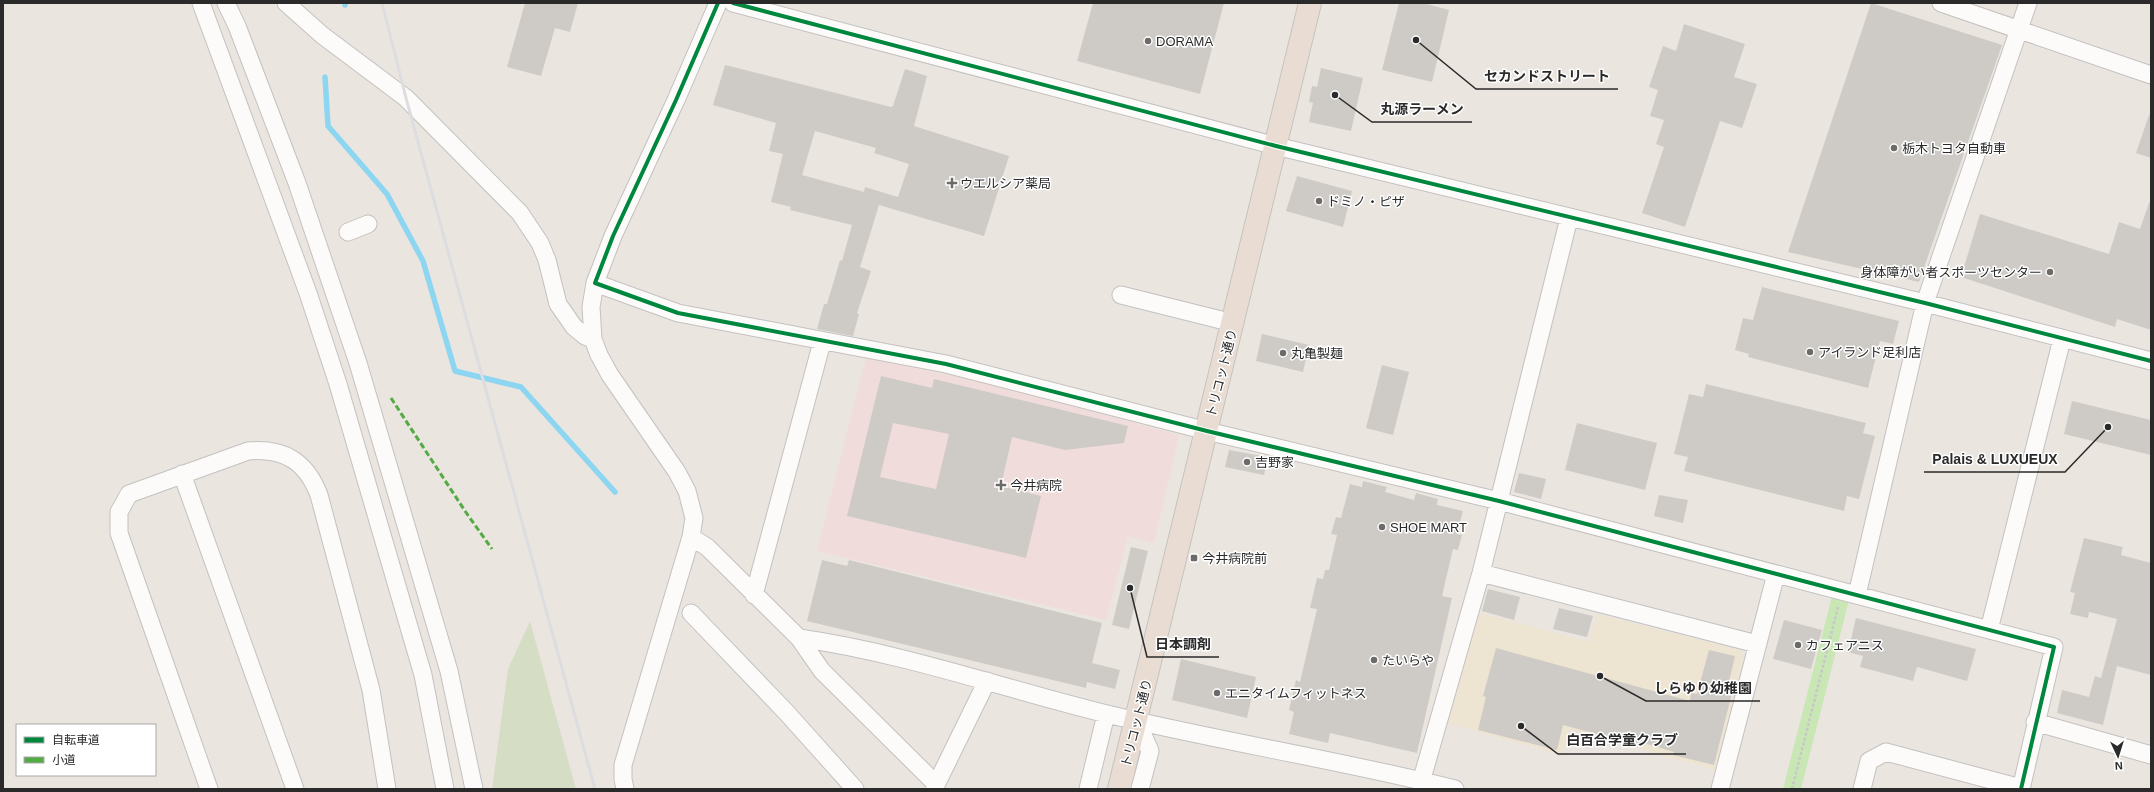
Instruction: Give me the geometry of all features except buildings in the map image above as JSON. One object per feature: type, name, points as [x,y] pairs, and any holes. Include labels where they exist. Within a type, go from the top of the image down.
[{"type":"highway","name":"トリコット通り","points":[[1120,789],[1310,3]]},
{"type":"street","points":[[201,3],[308,293],[346,410],[423,675],[445,789]]},
{"type":"street","points":[[226,3],[237,26],[297,183],[358,362],[449,671],[474,789]]},
{"type":"street","points":[[286,3],[322,35],[406,98],[520,213],[540,243],[547,260],[558,304],[574,327],[585,336],[593,339]]},
{"type":"street","points":[[625,789],[623,780],[623,765],[692,536],[694,518],[687,491],[677,472],[610,375],[599,354],[593,339],[590,307],[595,283],[612,236],[676,100],[718,3]]},
{"type":"street","points":[[734,3],[789,10],[1276,146],[1925,303],[2151,361]]},
{"type":"street","points":[[1941,3],[2151,75]]},
{"type":"street","points":[[1857,595],[1925,303],[2028,3]]},
{"type":"street","points":[[1420,785],[1481,573],[1569,218]]},
{"type":"street","points":[[348,232],[368,224]]},
{"type":"street","points":[[595,283],[678,313],[822,342],[946,364],[1207,432],[1499,501],[2054,647],[2035,722],[2021,788],[1886,752],[1869,761],[1862,789]]},
{"type":"street","points":[[1121,295],[1233,323]]},
{"type":"street","points":[[1990,630],[2062,339]]},
{"type":"street","points":[[754,595],[822,342]]},
{"type":"street","points":[[209,789],[119,533],[119,512],[129,494],[248,451],[270,450],[292,459],[303,467],[311,478],[319,495],[366,666],[376,713],[387,789]]},
{"type":"street","points":[[182,474],[295,789]]},
{"type":"street","points":[[692,536],[707,547],[799,638],[822,671],[935,786],[987,681]]},
{"type":"street","points":[[1481,573],[1757,644]]},
{"type":"street","points":[[1720,789],[1776,574]]},
{"type":"street","points":[[691,613],[786,712],[855,789]]},
{"type":"street","points":[[799,638],[835,643],[987,681],[1106,714],[1420,785],[1455,789]]},
{"type":"street","points":[[1088,789],[1106,714]]},
{"type":"street","points":[[1137,721],[1150,751],[1140,789]]},
{"type":"street","points":[[2035,722],[2151,755]]},
{"type":"path","points":[[1792,789],[1839,605]]},
{"type":"shaded area","name":"今井病院","points":[[866,358],[988,383],[1179,435],[1154,543],[1128,536],[1106,620],[817,551]]},
{"type":"shaded area","points":[[1477,612],[1589,642],[1597,614],[1740,650],[1743,658],[1715,770],[1570,729],[1562,755],[1446,723],[1457,693]]},
{"type":"green space","points":[[1832,596],[1849,600],[1801,789],[1783,789]]},
{"type":"green space","points":[[530,621],[576,789],[492,789],[508,669]]},
{"type":"waterway","points":[[325,77],[328,126],[387,194],[423,261],[455,371],[521,387],[615,492]]},
{"type":"railway","points":[[382,3],[406,98],[595,789]]},
{"type":"marked path","points":[[391,398],[465,511],[492,549]]},
{"type":"cycle path","points":[[718,3],[676,100],[613,236],[595,283],[678,313],[946,364],[1207,431],[1499,501],[2054,647],[2021,789]]},
{"type":"cycle path","points":[[733,3],[1276,146],[1925,303],[2151,361]]},
{"type":"place","name":"セカンドストリート","points":[[1416,40]]},
{"type":"place","name":"DORAMA","points":[[1148,41]]},
{"type":"place","name":"丸源ラーメン","points":[[1335,95]]},
{"type":"place","name":"栃木トヨタ自動車","points":[[1894,148]]},
{"type":"place","name":"ウエルシア薬局","points":[[952,183]]},
{"type":"place","name":"ドミノ・ピザ","points":[[1319,201]]},
{"type":"place","name":"身体障がい者スポーツセンター","points":[[2050,272]]},
{"type":"place","name":"アイランド足利店","points":[[1810,352]]},
{"type":"place","name":"丸亀製麺","points":[[1283,353]]},
{"type":"place","name":"Palais & LUXUEUX","points":[[2108,427]]},
{"type":"place","name":"吉野家","points":[[1247,462]]},
{"type":"place","name":"今井病院","points":[[1001,485]]},
{"type":"place","name":"SHOE MART","points":[[1382,527]]},
{"type":"place","name":"今井病院前","points":[[1194,558]]},
{"type":"place","name":"日本調剤","points":[[1130,588]]},
{"type":"place","name":"カフェアニス","points":[[1798,645]]},
{"type":"place","name":"たいらや","points":[[1374,660]]},
{"type":"place","name":"しらゆり幼稚園","points":[[1600,676]]},
{"type":"place","name":"エニタイムフィットネス","points":[[1217,693]]},
{"type":"place","name":"白百合学童クラブ","points":[[1521,726]]}]
